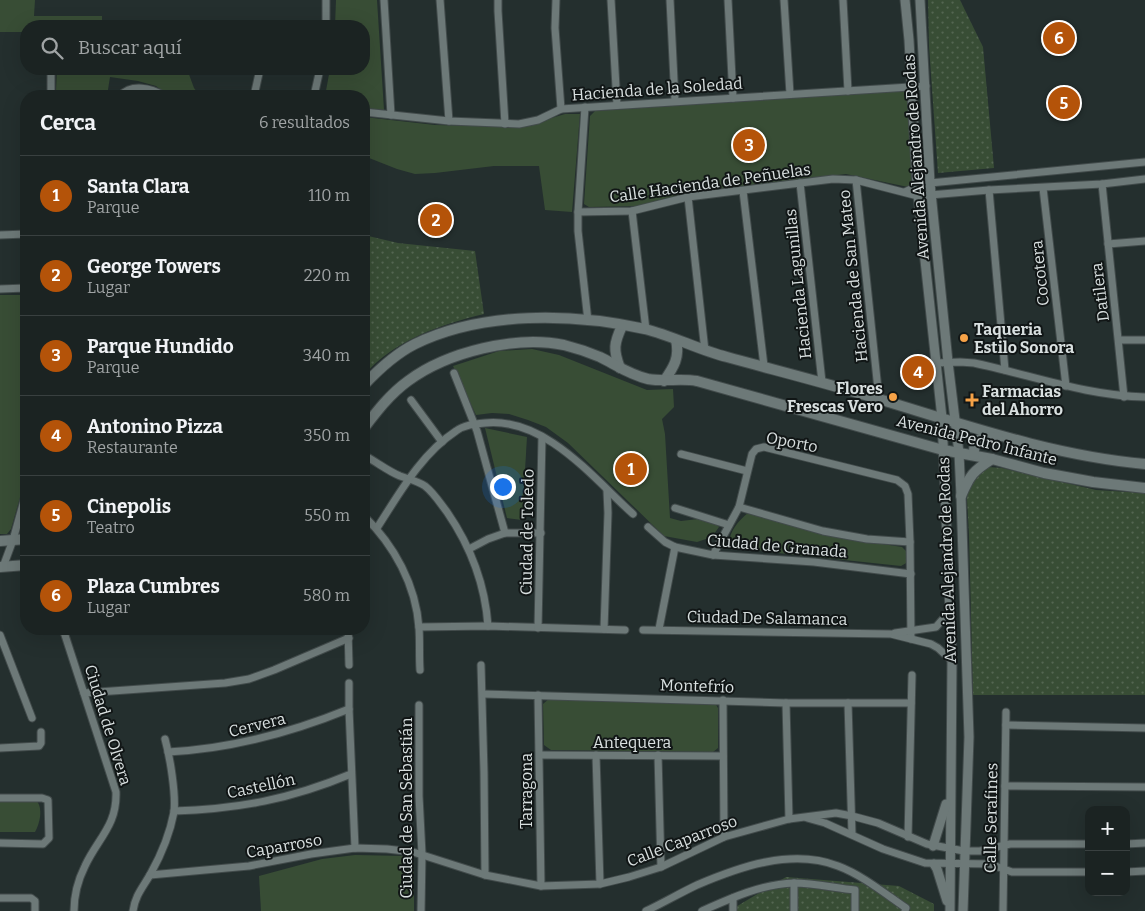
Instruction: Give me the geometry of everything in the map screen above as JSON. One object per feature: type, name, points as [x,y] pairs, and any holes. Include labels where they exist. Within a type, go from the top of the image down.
[{"type":"main road","name":"Avenida Pedro Infante","points":[[370,380],[394,357],[414,345],[436,335],[464,327],[518,318],[588,321],[646,330],[705,352],[822,382],[1054,450],[1103,460],[1145,464]]},
{"type":"main road","points":[[620,368],[615,355],[615,346],[622,326]]},
{"type":"main road","points":[[664,381],[676,364],[678,356],[676,340]]},
{"type":"main road","name":"Avenida Pedro Infante","points":[[370,421],[390,396],[426,369],[476,351],[519,342],[544,342],[580,350],[648,379],[664,381],[684,378],[943,450],[992,458],[1044,473],[1093,482],[1145,488]]},
{"type":"main road","points":[[974,455],[974,446],[982,438],[1009,437]]},
{"type":"main road","points":[[962,496],[969,478],[975,470],[992,458]]},
{"type":"main road","points":[[0,541],[20,540]]},
{"type":"main road","points":[[1,567],[20,565]]},
{"type":"street","points":[[326,0],[326,20]]},
{"type":"street","points":[[384,0],[391,115]]},
{"type":"street","points":[[440,0],[449,121]]},
{"type":"street","points":[[498,0],[505,124]]},
{"type":"street","points":[[556,0],[555,28],[561,109]]},
{"type":"street","points":[[611,0],[616,105]]},
{"type":"street","points":[[670,0],[675,101]]},
{"type":"street","points":[[728,0],[734,98]]},
{"type":"street","points":[[784,0],[790,94]]},
{"type":"street","points":[[843,0],[848,91]]},
{"type":"street","name":"Avenida Alejandro de Rodas","points":[[905,0],[917,186],[942,418],[952,661],[950,910]]},
{"type":"street","name":"Avenida Alejandro de Rodas","points":[[920,0],[930,183],[962,496],[969,737],[963,911]]},
{"type":"street","points":[[51,75],[51,90]]},
{"type":"street","points":[[255,90],[259,75]]},
{"type":"street","points":[[315,90],[319,75]]},
{"type":"street","name":"Hacienda de la Soledad","points":[[370,113],[449,121],[505,124],[533,122],[561,109],[926,86]]},
{"type":"street","points":[[128,90],[146,88],[152,90]]},
{"type":"street","points":[[585,107],[578,212],[580,262],[588,321]]},
{"type":"street","points":[[905,192],[917,186],[930,183],[1145,162]]},
{"type":"street","name":"Calle Hacienda de Peñuelas","points":[[578,212],[632,211],[688,198],[833,179],[856,180],[918,196],[1102,184],[1145,179]]},
{"type":"street","name":"Hacienda de San Mateo","points":[[856,180],[879,399]]},
{"type":"street","name":"Hacienda Lagunillas","points":[[800,183],[822,382]]},
{"type":"street","name":"Datilera","points":[[1102,184],[1124,397]]},
{"type":"street","name":"Cocotera","points":[[1042,188],[1066,386]]},
{"type":"street","points":[[989,190],[1005,370]]},
{"type":"street","points":[[743,191],[764,366]]},
{"type":"street","points":[[688,198],[705,352]]},
{"type":"street","points":[[632,211],[646,330]]},
{"type":"street","points":[[0,235],[20,234]]},
{"type":"street","points":[[1108,244],[1145,241]]},
{"type":"street","points":[[0,288],[20,288]]},
{"type":"street","points":[[1119,340],[1145,340]]},
{"type":"street","points":[[936,363],[974,363],[1066,386],[1124,397],[1145,397]]},
{"type":"street","points":[[454,373],[474,424],[506,533]]},
{"type":"street","points":[[411,400],[442,442]]},
{"type":"street","points":[[376,528],[422,462],[442,442],[463,426],[493,422],[529,429],[563,450],[633,514]]},
{"type":"street","name":"Ciudad de Toledo","points":[[538,628],[542,437]]},
{"type":"street","name":"Oporto","points":[[713,555],[738,507],[752,454],[756,449],[764,447],[897,480],[905,486],[908,494],[910,542]]},
{"type":"street","points":[[682,454],[747,471]]},
{"type":"street","points":[[370,459],[394,473],[421,483],[431,491],[462,534],[470,549],[486,604],[488,626]]},
{"type":"street","points":[[604,629],[607,491]]},
{"type":"street","points":[[738,507],[823,530],[867,539],[910,542],[911,639]]},
{"type":"street","points":[[675,508],[730,525]]},
{"type":"street","points":[[1,567],[13,540],[20,515]]},
{"type":"street","points":[[370,522],[388,542],[401,565],[416,606],[419,626],[420,670]]},
{"type":"street","name":"Ciudad de Granada","points":[[648,527],[665,542],[675,547],[713,555],[814,562],[910,574]]},
{"type":"street","points":[[470,549],[506,533],[541,533]]},
{"type":"street","points":[[659,629],[675,547]]},
{"type":"street","name":"Ciudad De Salamanca","points":[[643,630],[891,634],[936,626],[949,612]]},
{"type":"street","points":[[419,626],[625,630]]},
{"type":"street","name":"Ciudad De Salamanca","points":[[891,634],[931,644],[952,661]]},
{"type":"street","points":[[0,635],[32,718]]},
{"type":"street","name":"Ciudad de Olvera","points":[[65,635],[114,783],[116,804],[113,820],[85,865],[80,877],[74,902],[74,911]]},
{"type":"street","points":[[349,635],[349,665]]},
{"type":"street","points":[[84,692],[225,683],[249,679],[349,638]]},
{"type":"street","points":[[481,665],[485,875]]},
{"type":"street","points":[[908,837],[912,675]]},
{"type":"street","points":[[349,684],[355,848]]},
{"type":"street","name":"Montefrío","points":[[483,694],[786,703],[911,703]]},
{"type":"street","name":"Tarragona","points":[[538,696],[541,886]]},
{"type":"street","points":[[723,700],[724,837]]},
{"type":"street","points":[[786,703],[789,819]]},
{"type":"street","points":[[848,703],[852,834]]},
{"type":"street","name":"Ciudad de San Sebastián","points":[[419,705],[419,796],[422,854],[421,911]]},
{"type":"street","name":"Cervera","points":[[168,752],[228,746],[277,735],[316,722],[349,708]]},
{"type":"street","name":"Calle Serafines","points":[[1003,911],[1006,712]]},
{"type":"street","points":[[1006,725],[1145,728]]},
{"type":"street","points":[[0,748],[34,748],[39,746],[41,743],[40,732]]},
{"type":"street","points":[[133,911],[136,896],[150,875],[166,837],[174,811],[165,739]]},
{"type":"street","name":"Antequera","points":[[540,755],[723,756]]},
{"type":"street","points":[[658,755],[661,867]]},
{"type":"street","points":[[596,756],[600,884]]},
{"type":"street","name":"Castellón","points":[[174,811],[227,808],[289,796],[351,774]]},
{"type":"street","points":[[935,846],[950,782]]},
{"type":"street","points":[[1005,786],[1145,788]]},
{"type":"street","points":[[0,798],[47,799],[49,803],[49,838],[43,844],[0,842]]},
{"type":"street","name":"Calle Caparroso","points":[[422,854],[485,875],[541,886],[600,884],[629,878],[661,867],[724,837],[789,819],[836,813],[878,823],[908,837],[935,846],[964,851],[980,851],[1004,845],[1085,844]]},
{"type":"street","name":"Calle Caparroso","points":[[805,817],[825,823],[884,849],[925,863],[990,864],[1012,872],[1085,872]]},
{"type":"street","points":[[1130,844],[1145,843]]},
{"type":"street","name":"Caparroso","points":[[150,875],[249,866],[355,848],[387,849],[422,854]]},
{"type":"street","points":[[646,911],[696,886],[737,869],[771,861],[806,858],[837,865],[859,876],[906,908],[906,911]]},
{"type":"street","points":[[934,864],[950,910]]},
{"type":"street","points":[[1130,872],[1145,871]]},
{"type":"street","points":[[794,883],[794,911]]},
{"type":"street","points":[[702,911],[733,898],[771,886],[794,883],[855,890],[855,911]]},
{"type":"street","points":[[0,898],[28,898],[34,901],[35,911]]},
{"type":"street","points":[[733,898],[733,911]]},
{"type":"green space","points":[[0,0],[35,0],[34,16],[102,16],[102,20],[20,20],[20,32],[0,32]]},
{"type":"green space","points":[[336,0],[377,0],[384,110],[370,109],[370,90],[326,90],[329,75],[370,75],[370,20],[335,20]]},
{"type":"green space","points":[[928,0],[960,0],[983,47],[994,168],[938,173],[929,46]]},
{"type":"green space","points":[[57,75],[189,75],[196,90],[161,90],[156,86],[138,81],[110,77],[108,90],[56,90]]},
{"type":"green space","points":[[903,91],[908,95],[912,184],[908,187],[846,174],[693,192],[642,206],[589,207],[584,204],[590,116],[595,111]]},
{"type":"green space","points":[[565,114],[580,114],[572,212],[545,210],[539,166],[494,166],[415,174],[370,158],[370,118],[435,125],[521,127]]},
{"type":"green space","points":[[370,236],[398,243],[475,251],[484,314],[434,329],[404,343],[370,369]]},
{"type":"green space","points":[[0,295],[20,295],[20,498],[11,529],[7,534],[0,534]]},
{"type":"green space","points":[[532,349],[559,355],[647,390],[673,389],[674,407],[662,419],[665,434],[670,518],[681,521],[698,519],[717,524],[719,527],[714,534],[697,542],[664,536],[568,443],[546,427],[509,414],[492,413],[476,415],[453,366],[499,351]]},
{"type":"green space","points":[[485,428],[527,437],[522,520],[507,518]]},
{"type":"green space","points":[[988,467],[1002,468],[1096,490],[1145,493],[1145,695],[973,695],[967,499],[968,488],[976,473]]},
{"type":"green space","points":[[748,513],[851,539],[902,547],[909,554],[908,562],[901,566],[769,552],[735,546],[729,542],[731,534],[738,522]]},
{"type":"green space","points":[[550,698],[715,703],[718,708],[718,748],[713,752],[551,750],[544,745],[543,704]]},
{"type":"green space","points":[[0,801],[37,801],[40,808],[40,816],[35,832],[0,832]]},
{"type":"green space","points":[[355,855],[406,856],[411,858],[414,864],[414,911],[261,911],[259,876],[322,859]]},
{"type":"green space","points":[[786,877],[899,886],[934,904],[934,911],[729,911]]},
{"type":"place","name":"Plaza Cumbres","points":[[1059,38]]},
{"type":"place","name":"Cinepolis","points":[[1064,103]]},
{"type":"place","name":"Parque Hundido","points":[[749,145]]},
{"type":"place","name":"George Towers","points":[[436,220]]},
{"type":"place","name":"Taqueria Estilo Sonora","points":[[964,338]]},
{"type":"place","name":"Antonino Pizza","points":[[918,372]]},
{"type":"place","name":"Flores Frescas Vero","points":[[893,397]]},
{"type":"place","name":"Farmacias del Ahorro","points":[[972,400]]},
{"type":"place","name":"Santa Clara","points":[[631,469]]}]
